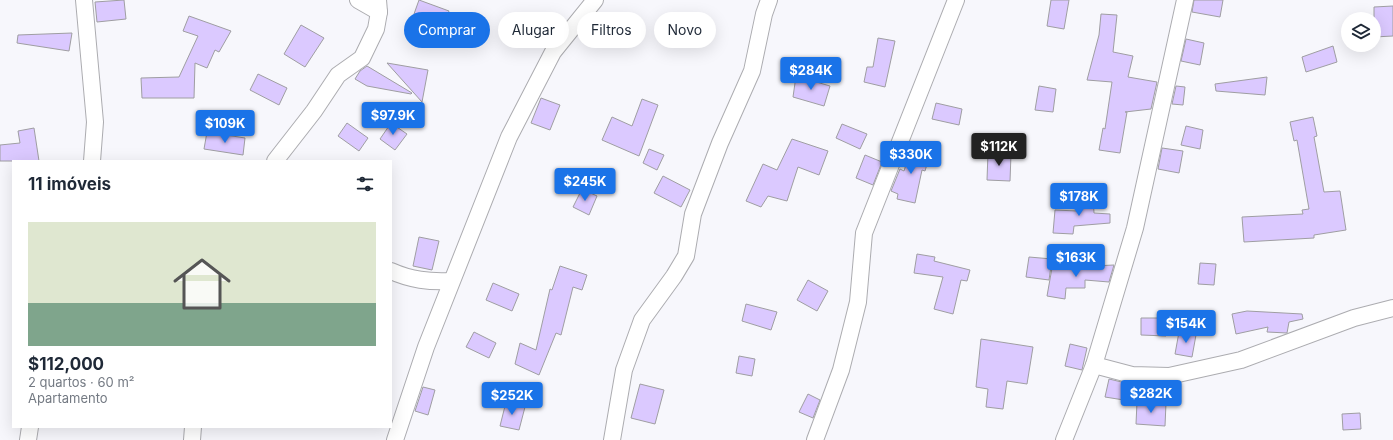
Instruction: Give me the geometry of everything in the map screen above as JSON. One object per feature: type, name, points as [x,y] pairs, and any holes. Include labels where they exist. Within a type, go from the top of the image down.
[{"type":"street","points":[[84,0],[95,122],[92,160]]},
{"type":"street","points":[[276,160],[314,111],[338,75],[362,58],[376,29],[378,6],[358,0]]},
{"type":"street","points":[[395,440],[426,346],[509,137],[553,52],[595,0]]},
{"type":"street","points":[[612,440],[626,362],[642,320],[674,276],[686,256],[693,214],[720,143],[752,71],[764,14],[769,0]]},
{"type":"street","points":[[815,440],[841,370],[858,302],[864,233],[956,0]]},
{"type":"street","points":[[1064,440],[1094,365],[1135,228],[1185,0]]},
{"type":"street","points":[[392,272],[404,278],[430,282],[451,281]]},
{"type":"street","points":[[1094,365],[1132,375],[1169,376],[1241,360],[1354,318],[1393,308]]},
{"type":"street","points":[[28,440],[30,428]]},
{"type":"street","points":[[192,440],[193,428]]},
{"type":"building","points":[[124,0],[126,19],[97,22],[95,2]]},
{"type":"building","points":[[419,0],[449,11],[449,12],[415,12]]},
{"type":"building","points":[[1051,0],[1069,0],[1064,29],[1047,26]]},
{"type":"building","points":[[1194,0],[1223,0],[1220,17],[1192,12]]},
{"type":"building","points":[[1393,6],[1393,36],[1381,37],[1381,12],[1374,12],[1374,7]]},
{"type":"building","points":[[1101,14],[1117,15],[1113,52],[1133,56],[1128,77],[1157,82],[1151,109],[1125,112],[1127,112],[1120,153],[1099,150],[1103,128],[1105,129],[1112,82],[1087,80],[1099,35]]},
{"type":"building","points":[[189,16],[231,31],[219,52],[215,50],[207,68],[195,63],[194,98],[142,98],[141,78],[179,77],[198,36],[183,31]]},
{"type":"building","points":[[301,25],[324,38],[305,67],[284,54]]},
{"type":"building","points":[[72,33],[69,51],[17,43],[18,35]]},
{"type":"building","points":[[878,38],[895,41],[885,87],[864,82],[867,67],[873,67]]},
{"type":"building","points":[[1186,39],[1204,43],[1200,65],[1181,61]]},
{"type":"building","points":[[1333,46],[1337,62],[1306,72],[1302,57]]},
{"type":"building","points":[[387,63],[428,70],[422,102]]},
{"type":"building","points":[[367,66],[412,93],[367,86],[355,79],[360,71]]},
{"type":"building","points":[[258,74],[287,88],[279,105],[250,90]]},
{"type":"building","points":[[796,76],[830,86],[824,106],[793,97]]},
{"type":"building","points":[[1267,77],[1265,95],[1216,91],[1215,84]]},
{"type":"building","points":[[1039,86],[1056,89],[1053,112],[1035,110]]},
{"type":"building","points":[[1176,86],[1185,87],[1183,105],[1172,104]]},
{"type":"building","points":[[541,98],[560,105],[550,130],[531,123]]},
{"type":"building","points":[[642,99],[658,105],[639,156],[602,140],[612,117],[632,126]]},
{"type":"building","points":[[936,103],[962,109],[959,125],[932,119]]},
{"type":"building","points":[[1313,117],[1317,136],[1314,137],[1324,192],[1340,191],[1346,230],[1314,235],[1314,238],[1244,242],[1242,217],[1303,214],[1302,210],[1309,209],[1297,140],[1294,141],[1290,122]]},
{"type":"building","points":[[347,123],[368,138],[359,151],[338,136]]},
{"type":"building","points":[[391,123],[407,134],[395,150],[380,139]]},
{"type":"building","points":[[842,124],[867,134],[860,149],[836,138]]},
{"type":"building","points":[[1186,126],[1203,130],[1200,149],[1181,145]]},
{"type":"building","points":[[34,128],[39,160],[0,161],[0,145],[20,143],[18,131]]},
{"type":"building","points":[[207,132],[245,138],[243,155],[204,149]]},
{"type":"building","points":[[792,139],[828,151],[819,175],[798,167],[787,201],[768,196],[761,207],[746,201],[763,164],[777,170]]},
{"type":"building","points":[[912,145],[931,151],[925,171],[922,170],[915,203],[897,199],[898,194],[891,191],[900,169],[904,171]]},
{"type":"building","points":[[1162,148],[1183,151],[1179,173],[1158,169]]},
{"type":"building","points":[[649,149],[664,155],[657,170],[643,163]]},
{"type":"building","points":[[988,153],[1011,154],[1010,181],[987,180]]},
{"type":"building","points":[[865,155],[882,162],[873,185],[856,178]]},
{"type":"building","points":[[663,176],[690,190],[681,207],[654,193]]},
{"type":"building","points":[[582,189],[597,196],[589,215],[573,207]]},
{"type":"building","points":[[1093,195],[1094,213],[1110,214],[1110,223],[1074,226],[1073,234],[1053,233],[1055,210],[1077,211],[1076,197]]},
{"type":"building","points":[[419,237],[439,241],[432,270],[413,266]]},
{"type":"building","points":[[917,254],[935,257],[934,261],[970,270],[967,281],[961,280],[953,314],[934,309],[943,277],[914,273]]},
{"type":"building","points":[[1029,257],[1052,259],[1049,280],[1026,277]]},
{"type":"building","points":[[1200,263],[1216,264],[1214,285],[1198,284]]},
{"type":"building","points":[[1114,265],[1109,282],[1085,280],[1085,288],[1066,288],[1065,299],[1047,296],[1052,268]]},
{"type":"building","points":[[560,266],[587,275],[582,290],[573,287],[561,335],[556,333],[539,375],[515,364],[520,343],[536,350],[550,289],[552,290]]},
{"type":"building","points":[[808,280],[828,291],[817,311],[797,300]]},
{"type":"building","points":[[493,283],[519,294],[512,311],[486,300]]},
{"type":"building","points":[[746,304],[777,312],[771,330],[742,321]]},
{"type":"building","points":[[1247,311],[1302,314],[1303,319],[1289,322],[1287,333],[1267,332],[1268,327],[1236,334],[1232,314]]},
{"type":"building","points":[[1141,318],[1167,318],[1166,336],[1141,335]]},
{"type":"building","points":[[474,332],[496,343],[489,358],[466,347]]},
{"type":"building","points":[[1179,332],[1196,335],[1192,357],[1175,354]]},
{"type":"building","points":[[981,339],[1033,347],[1027,384],[1007,381],[1003,409],[986,407],[988,389],[976,387]]},
{"type":"building","points":[[1070,344],[1087,348],[1082,370],[1065,366]]},
{"type":"building","points":[[739,356],[755,359],[752,376],[736,373]]},
{"type":"building","points":[[1109,379],[1134,385],[1130,401],[1105,397]]},
{"type":"building","points":[[640,384],[664,390],[655,424],[631,418]]},
{"type":"building","points":[[423,387],[435,390],[428,415],[415,411]]},
{"type":"building","points":[[808,394],[820,400],[813,418],[799,412]]},
{"type":"building","points":[[506,402],[525,407],[519,430],[500,426]]},
{"type":"building","points":[[1137,402],[1166,403],[1165,426],[1136,424]]},
{"type":"building","points":[[1360,413],[1361,429],[1343,430],[1342,414]]}]
